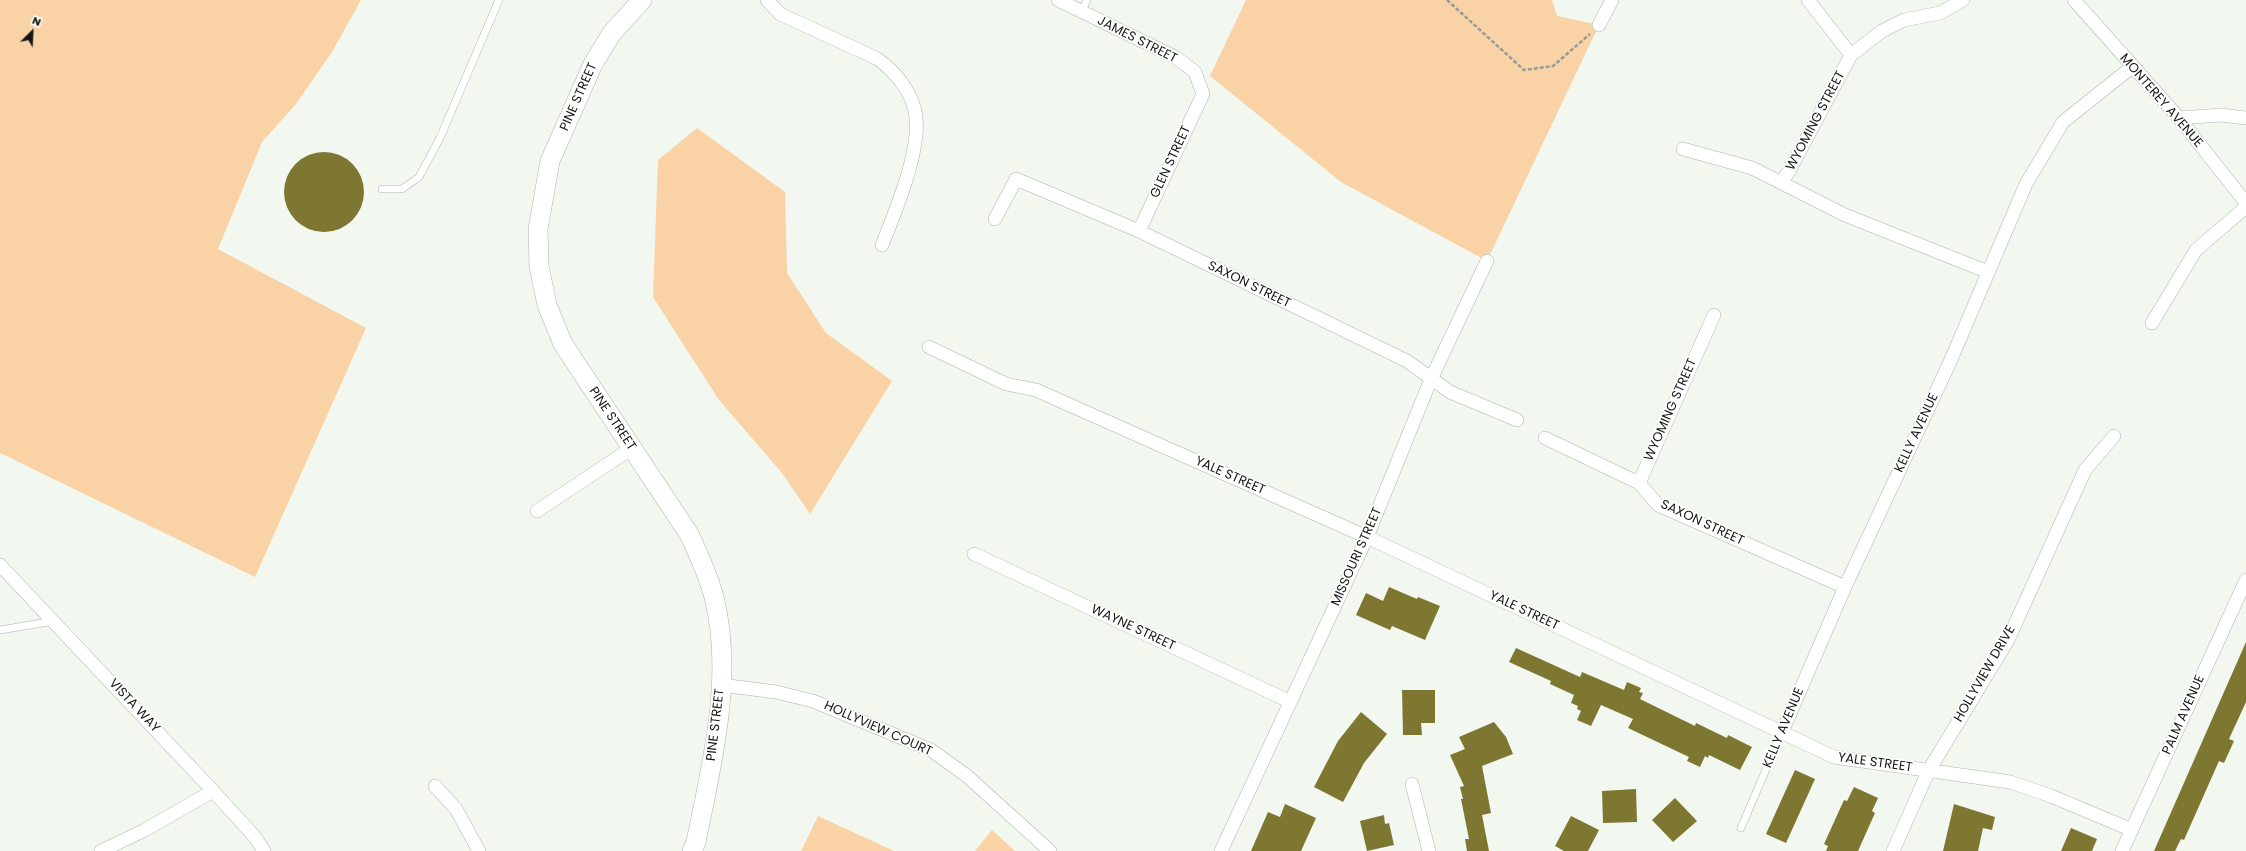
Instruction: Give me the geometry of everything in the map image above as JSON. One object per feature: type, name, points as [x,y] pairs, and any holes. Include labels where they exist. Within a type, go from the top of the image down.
[{"type":"street","name":"PINE STREET","points":[[642,0],[612,33],[593,64],[550,161],[538,229],[539,266],[547,305],[563,344],[689,534],[702,562],[714,597],[719,626],[722,664],[721,685],[713,761],[696,842],[692,851]]},
{"type":"street","points":[[767,0],[780,14],[876,58],[889,67],[901,80],[909,97],[916,117],[912,158],[882,245]]},
{"type":"street","name":"JAMES STREET","points":[[1058,0],[1084,6],[1174,57],[1195,72],[1203,94]]},
{"type":"street","points":[[1599,25],[1612,0]]},
{"type":"street","points":[[1808,0],[1851,56]]},
{"type":"street","name":"WYOMING STREET","points":[[1963,0],[1940,13],[1904,20],[1882,31],[1851,56],[1788,173],[1781,182],[1845,215],[1988,272]]},
{"type":"street","name":"MONTEREY AVENUE","points":[[2074,0],[2178,118],[2246,203]]},
{"type":"street","name":"KELLY AVENUE","points":[[1782,732],[1845,587],[1950,362],[2026,184],[2063,122],[2132,67]]},
{"type":"street","name":"GLEN STREET","points":[[1139,231],[1203,94]]},
{"type":"street","points":[[2178,118],[2221,115],[2246,118]]},
{"type":"street","points":[[1683,149],[1752,168],[1781,182]]},
{"type":"street","name":"SAXON STREET","points":[[995,219],[1016,179],[1139,231],[1407,361],[1450,392],[1517,420]]},
{"type":"street","points":[[2152,323],[2196,250],[2246,208]]},
{"type":"street","name":"MISSOURI STREET","points":[[1221,851],[1366,537],[1432,380],[1487,261]]},
{"type":"street","name":"WYOMING STREET","points":[[1639,484],[1714,315]]},
{"type":"street","name":"YALE STREET","points":[[930,348],[1006,384],[1036,390],[1366,537],[1782,732],[1806,746],[1834,757],[2010,782],[2051,796],[2132,830]]},
{"type":"street","name":"HOLLYVIEW DRIVE","points":[[1894,851],[1929,770],[2008,640],[2085,470],[2114,436]]},
{"type":"street","name":"SAXON STREET","points":[[1545,438],[1639,484],[1658,505],[1845,587]]},
{"type":"street","points":[[537,511],[632,448]]},
{"type":"street","name":"WAYNE STREET","points":[[974,554],[1291,702]]},
{"type":"street","name":"VISTA WAY","points":[[0,565],[213,791],[255,837],[264,851]]},
{"type":"street","name":"PALM AVENUE","points":[[2122,851],[2246,580]]},
{"type":"street","name":"HOLLYVIEW COURT","points":[[721,685],[776,692],[813,701],[931,750],[967,776],[1050,851]]},
{"type":"street","points":[[1412,784],[1429,851]]},
{"type":"street","points":[[435,786],[456,809],[480,851]]},
{"type":"street","points":[[101,851],[144,830],[213,791]]},
{"type":"lane","points":[[382,189],[402,189],[419,177],[440,138],[499,0]]},
{"type":"lane","points":[[0,630],[54,622]]},
{"type":"lane","name":"KELLY AVENUE","points":[[1742,828],[1782,732]]},
{"type":"path","points":[[1448,0],[1524,70],[1553,66],[1599,25]]},
{"type":"shaded area","points":[[0,0],[361,0],[332,52],[296,104],[262,142],[218,249],[366,328],[255,577],[0,453]]},
{"type":"shaded area","points":[[1246,0],[1552,0],[1557,16],[1599,25],[1487,261],[1341,182],[1210,76]]},
{"type":"shaded area","points":[[697,128],[785,192],[787,273],[826,333],[892,381],[810,514],[782,473],[719,400],[653,297],[658,160]]},
{"type":"shaded area","points":[[818,816],[894,851],[801,851]]},
{"type":"shaded area","points":[[992,830],[1015,851],[975,851]]},
{"type":"building","points":[[324,152],[339,155],[352,164],[361,177],[364,192],[361,207],[352,220],[339,229],[324,232],[309,229],[296,220],[287,207],[284,192],[287,177],[296,164],[309,155]]},
{"type":"building","points":[[1389,587],[1417,599],[1418,597],[1440,606],[1425,640],[1392,626],[1390,630],[1356,615],[1366,593],[1383,601]]},
{"type":"building","points":[[2246,642],[2246,702],[2229,739],[2234,741],[2224,763],[2219,761],[2184,840],[2181,839],[2175,851],[2154,851]]},
{"type":"building","points":[[1516,648],[1580,677],[1582,672],[1624,690],[1627,682],[1641,688],[1639,692],[1643,693],[1640,699],[1695,726],[1696,723],[1727,738],[1728,735],[1752,747],[1740,770],[1709,755],[1708,758],[1705,756],[1700,767],[1687,761],[1689,757],[1628,728],[1633,719],[1601,705],[1591,726],[1577,720],[1581,711],[1577,709],[1578,706],[1571,703],[1574,695],[1550,684],[1551,681],[1509,662]]},
{"type":"building","points":[[1402,690],[1435,690],[1435,723],[1421,723],[1422,735],[1403,735]]},
{"type":"building","points":[[1361,712],[1387,734],[1364,763],[1343,802],[1314,787],[1338,741]]},
{"type":"building","points":[[1494,722],[1506,737],[1513,754],[1482,766],[1491,813],[1482,815],[1489,851],[1467,851],[1465,839],[1469,839],[1460,787],[1464,786],[1450,755],[1465,749],[1459,737]]},
{"type":"building","points":[[1795,770],[1815,779],[1786,843],[1766,834]]},
{"type":"building","points":[[1854,787],[1878,798],[1872,811],[1875,813],[1858,851],[1826,851],[1828,846],[1824,844],[1844,800],[1847,801]]},
{"type":"building","points":[[1636,789],[1637,822],[1603,823],[1602,791]]},
{"type":"building","points":[[1675,798],[1697,821],[1673,842],[1652,820]]},
{"type":"building","points":[[1285,804],[1316,818],[1301,851],[1251,851],[1268,812],[1280,817]]},
{"type":"building","points":[[1954,804],[1995,817],[1992,830],[1983,828],[1978,851],[1943,851]]},
{"type":"building","points":[[1384,815],[1385,824],[1389,823],[1394,845],[1367,851],[1360,821]]},
{"type":"building","points":[[1571,816],[1599,830],[1588,851],[1564,851],[1555,846]]},
{"type":"building","points":[[2071,828],[2097,839],[2092,851],[2061,851]]}]
